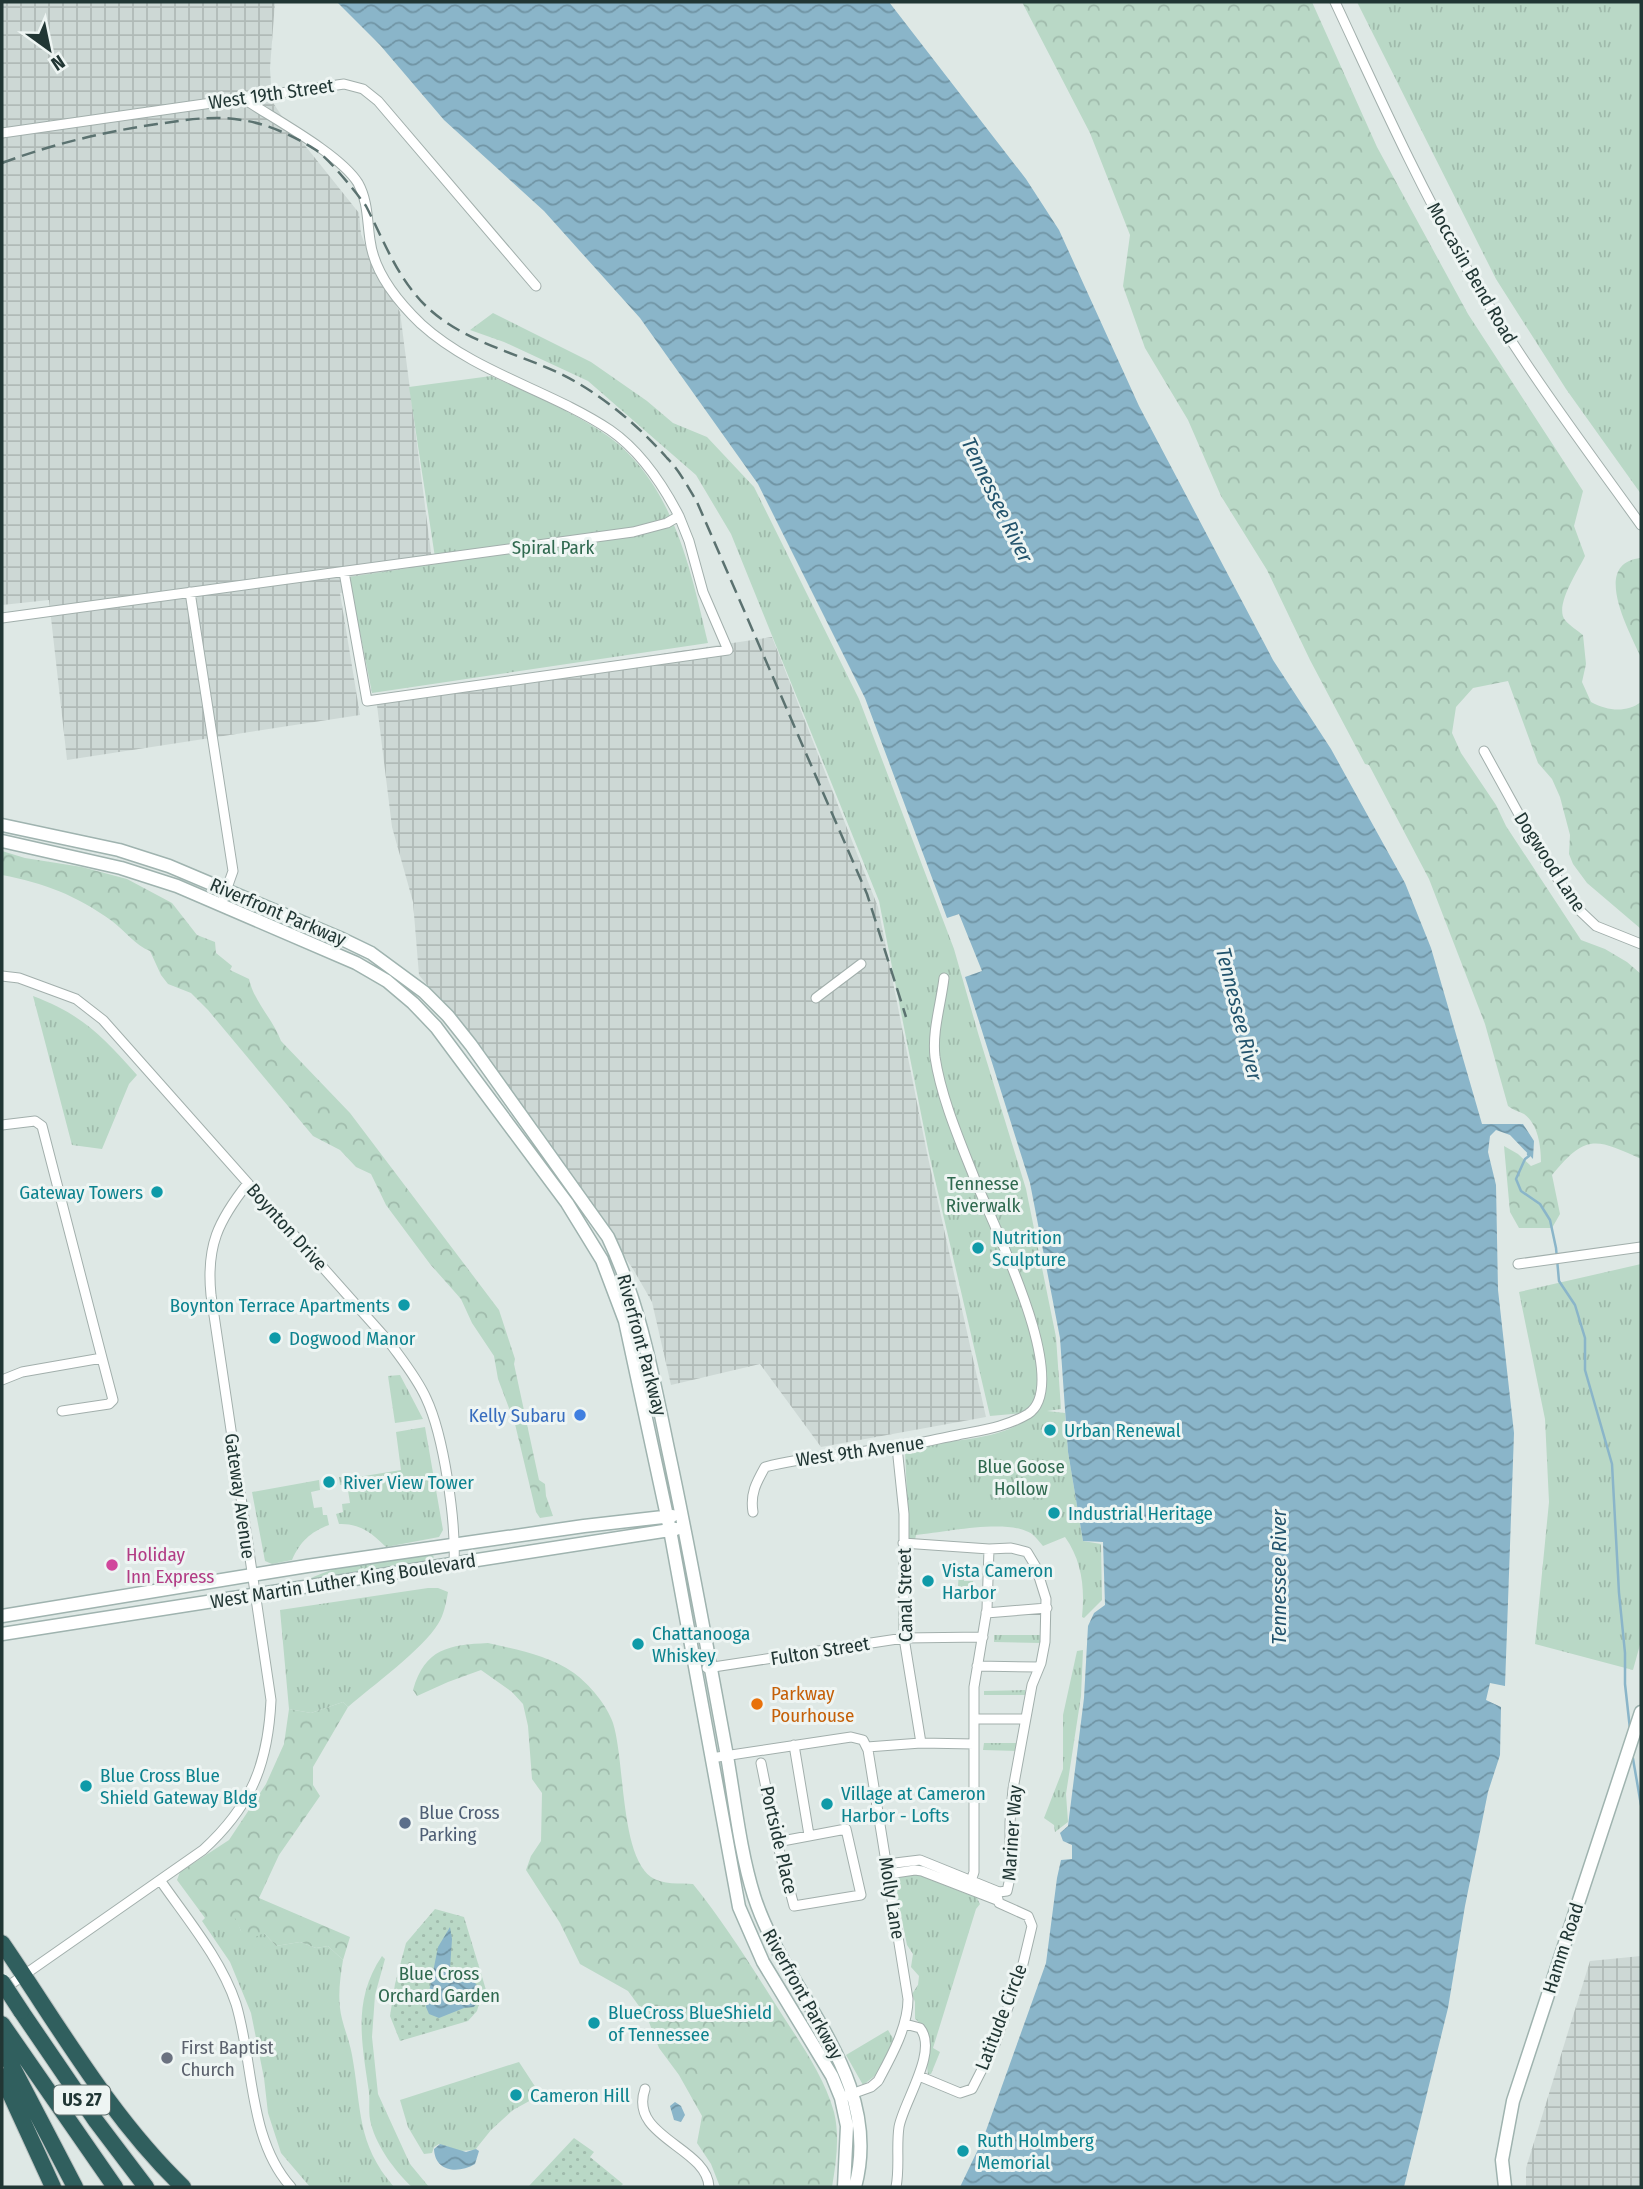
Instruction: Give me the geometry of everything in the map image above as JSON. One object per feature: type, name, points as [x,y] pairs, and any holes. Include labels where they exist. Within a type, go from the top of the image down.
[{"type":"highway","points":[[2,1943],[120,2117],[163,2169],[183,2187]]},
{"type":"highway","name":"US 27","points":[[2,1982],[96,2121],[146,2187]]},
{"type":"highway","name":"US 27","points":[[2,2024],[115,2187]]},
{"type":"highway","points":[[2,2047],[75,2187]]},
{"type":"highway","points":[[2,2076],[53,2187]]},
{"type":"main road","name":"Riverfront Parkway","points":[[2,825],[118,850],[169,866],[371,953],[424,992],[448,1016],[608,1237],[630,1289],[647,1348],[684,1523],[753,1895],[781,1959],[837,2054],[847,2096],[859,2124],[860,2150],[855,2187]]},
{"type":"main road","name":"Riverfront Parkway","points":[[2,841],[121,867],[177,886],[355,963],[387,981],[413,1003],[462,1059],[567,1203],[602,1260],[625,1321],[670,1530],[739,1907],[763,1962],[847,2096],[844,2187]]},
{"type":"main road","name":"West Martin Luther King Boulevard","points":[[2,1616],[252,1575],[667,1516],[684,1523]]},
{"type":"main road","name":"West Martin Luther King Boulevard","points":[[2,1634],[670,1530],[684,1523]]},
{"type":"main road","name":"Hamm Road","points":[[1505,2187],[1502,2160],[1513,2101],[1641,1712]]},
{"type":"street","name":"Moccasin Bend Road","points":[[1335,2],[1411,165],[1470,274],[1537,381],[1641,526]]},
{"type":"street","name":"West 19th Street","points":[[2,133],[344,84],[363,89],[378,101],[536,286]]},
{"type":"street","points":[[244,99],[331,156],[357,182],[365,198],[370,241],[376,263],[388,286],[422,324],[447,344],[484,366],[572,408],[612,432],[657,480],[679,516],[704,592],[728,650],[367,701],[344,572]]},
{"type":"street","points":[[2,618],[633,532],[667,523],[679,516]]},
{"type":"street","points":[[190,592],[233,871],[221,905]]},
{"type":"street","name":"Dogwood Lane","points":[[1484,751],[1538,849],[1577,908],[1596,926],[1641,944]]},
{"type":"street","points":[[816,998],[861,964]]},
{"type":"street","name":"Boynton Drive","points":[[2,976],[19,978],[76,999],[103,1020],[390,1343],[427,1399],[437,1426],[455,1546],[454,1564]]},
{"type":"street","name":"West 9th Avenue","points":[[753,1512],[753,1487],[765,1467],[789,1461],[897,1447],[1004,1426],[1031,1412],[1040,1400],[1041,1377],[1035,1330],[1016,1273],[974,1178],[947,1102],[935,1056],[935,1031],[944,978]]},
{"type":"street","points":[[2,1125],[35,1121],[42,1126],[113,1400],[109,1404],[62,1411]]},
{"type":"street","name":"Gateway Avenue","points":[[2,1991],[160,1881],[221,1834],[239,1812],[254,1785],[264,1758],[270,1730],[271,1700],[209,1267],[210,1249],[217,1229],[229,1207],[248,1183]]},
{"type":"street","points":[[1518,1264],[1641,1247]]},
{"type":"street","points":[[616,1293],[630,1289]]},
{"type":"street","points":[[2,1380],[22,1372],[102,1358]]},
{"type":"street","name":"Canal Street","points":[[897,1447],[903,1504],[904,1638],[921,1742]]},
{"type":"street","points":[[903,1543],[1011,1548],[1027,1552],[1036,1567],[1047,1608],[1045,1642],[1025,1719],[974,1719]]},
{"type":"street","points":[[971,1881],[974,1872],[974,1687],[986,1613],[989,1549]]},
{"type":"street","points":[[986,1613],[1047,1608]]},
{"type":"street","name":"Fulton Street","points":[[695,1670],[904,1638],[982,1637]]},
{"type":"street","points":[[977,1666],[1039,1667]]},
{"type":"street","name":"Mariner Way","points":[[1000,1899],[1007,1891],[1010,1878],[1013,1789],[1025,1719]]},
{"type":"street","points":[[711,1758],[851,1737],[863,1741],[867,1747],[921,1742],[974,1744]]},
{"type":"street","name":"Portside Place","points":[[761,1763],[777,1842],[794,1906],[860,1895],[846,1829],[809,1835],[794,1745]]},
{"type":"street","name":"Molly Lane","points":[[847,2096],[871,2087],[878,2081],[905,2024],[908,1999],[867,1747]]},
{"type":"street","points":[[777,1842],[809,1835]]},
{"type":"street","name":"Latitude Circle","points":[[887,1869],[920,1860],[971,1881],[1027,1914],[1032,1926],[1022,1968],[995,2044],[974,2086],[968,2091],[958,2092],[919,2076]]},
{"type":"street","name":"Latitude Circle","points":[[887,1869],[922,1871],[1000,1899]]},
{"type":"street","points":[[160,1881],[224,1977],[235,2001],[259,2122],[270,2154],[281,2176],[291,2187]]},
{"type":"street","points":[[896,2187],[899,2126],[919,2076],[924,2035],[918,2027],[905,2024]]},
{"type":"street","points":[[645,2090],[642,2100],[643,2113],[651,2124],[702,2169],[709,2180],[709,2187]]},
{"type":"shaded area","points":[[2,2],[275,2],[270,68],[272,101],[359,213],[361,234],[375,271],[400,312],[433,568],[370,589],[340,593],[360,715],[67,760],[49,600],[2,605]]},
{"type":"shaded area","points":[[772,637],[878,907],[927,1153],[986,1417],[821,1447],[760,1364],[671,1385],[652,1302],[633,1269],[487,1058],[419,975],[413,902],[392,827],[376,697]]},
{"type":"shaded area","points":[[1641,1956],[1641,2187],[1526,2187],[1526,2168],[1590,1961]]},
{"type":"green space","points":[[1022,2],[1312,2],[1377,147],[1468,314],[1583,491],[1574,526],[1585,556],[1565,598],[1562,614],[1567,622],[1583,635],[1586,664],[1582,682],[1591,702],[1617,710],[1641,702],[1641,929],[1587,883],[1573,864],[1569,854],[1570,835],[1560,797],[1552,779],[1538,763],[1508,681],[1473,688],[1456,707],[1452,733],[1461,753],[1496,805],[1506,826],[1581,940],[1605,949],[1641,974],[1641,1159],[1602,1144],[1583,1146],[1574,1152],[1552,1175],[1560,1214],[1552,1228],[1519,1228],[1510,1212],[1504,1146],[1531,1166],[1541,1162],[1536,1129],[1529,1118],[1508,1106],[1485,1024],[1429,879],[1310,660],[1267,570],[1221,496],[1188,420],[1145,348],[1123,286],[1130,235],[1090,133]]},
{"type":"green space","points":[[1357,2],[1641,2],[1641,494],[1566,389],[1496,279]]},
{"type":"green space","name":"Tennesse Riverwalk","points":[[493,313],[591,362],[647,401],[673,423],[707,437],[754,487],[859,699],[954,949],[1026,1189],[1056,1337],[1061,1409],[1047,1411],[1065,1413],[1068,1452],[1083,1541],[1101,1544],[1102,1600],[1084,1618],[1079,1565],[1065,1537],[1043,1546],[1026,1531],[988,1527],[916,1535],[915,1540],[909,1538],[905,1451],[1007,1430],[1022,1423],[1035,1412],[990,1416],[929,1154],[879,901],[731,534],[696,475],[588,381],[504,342],[470,330]]},
{"type":"green space","name":"Spiral Park","points":[[491,376],[576,416],[602,432],[626,451],[646,474],[662,499],[685,555],[708,643],[372,693],[349,577],[436,564],[409,387]]},
{"type":"green space","points":[[1641,558],[1641,658],[1623,616],[1616,585],[1618,572],[1626,563]]},
{"type":"green space","points":[[2,851],[127,879],[172,903],[197,935],[215,942],[216,953],[232,966],[230,970],[249,979],[281,1041],[350,1113],[499,1310],[515,1359],[539,1480],[545,1484],[553,1516],[540,1518],[536,1512],[515,1424],[498,1379],[494,1356],[472,1323],[461,1299],[430,1264],[386,1205],[371,1174],[356,1167],[340,1150],[313,1136],[208,1010],[191,993],[168,984],[150,951],[99,912],[72,897],[46,886],[2,875]]},
{"type":"green space","points":[[33,996],[65,1011],[91,1028],[137,1075],[129,1084],[102,1149],[72,1145]]},
{"type":"green space","points":[[1641,1264],[1641,1641],[1633,1670],[1535,1644],[1549,1502],[1545,1419],[1519,1292]]},
{"type":"green space","points":[[400,1375],[423,1419],[395,1423],[388,1376]]},
{"type":"green space","points":[[425,1427],[443,1530],[439,1537],[386,1547],[365,1530],[353,1525],[339,1524],[336,1514],[343,1512],[342,1504],[350,1503],[347,1484],[340,1485],[339,1477],[352,1478],[401,1470],[396,1432]]},
{"type":"green space","points":[[319,1480],[320,1490],[311,1492],[314,1508],[322,1507],[329,1525],[306,1538],[292,1560],[272,1564],[265,1561],[252,1492]]},
{"type":"green space","points":[[431,1554],[434,1557],[431,1560],[373,1573],[307,1580],[352,1565]]},
{"type":"green space","points":[[948,1564],[964,1564],[964,1581],[973,1581],[974,1595],[948,1596],[949,1587],[958,1586],[959,1570],[949,1571]]},
{"type":"green space","points":[[428,1588],[448,1592],[442,1617],[421,1645],[396,1667],[348,1707],[343,1702],[311,1713],[289,1709],[280,1610]]},
{"type":"green space","points":[[994,1635],[1042,1635],[1041,1643],[994,1642]]},
{"type":"green space","points":[[488,1643],[533,1654],[564,1667],[586,1683],[606,1709],[617,1740],[629,1829],[641,1866],[655,1880],[693,1884],[750,1964],[818,2073],[830,2099],[837,2130],[832,2187],[720,2187],[711,2164],[697,2143],[702,2116],[679,2075],[659,2048],[647,2017],[628,1991],[580,1964],[560,1923],[526,1870],[541,1841],[542,1793],[532,1779],[528,1726],[523,1704],[512,1692],[481,1670],[417,1696],[413,1690],[424,1665],[432,1657],[462,1645]]},
{"type":"green space","points":[[1083,1650],[1081,1696],[1066,1794],[1068,1822],[1055,1832],[1054,1825],[1044,1818],[1063,1769],[1063,1715],[1077,1651]]},
{"type":"green space","points":[[1025,1690],[1025,1695],[984,1695],[984,1691]]},
{"type":"green space","points":[[343,1702],[348,1707],[313,1767],[313,1785],[320,1796],[279,1855],[259,1898],[350,1937],[343,1960],[328,1946],[316,1948],[300,1942],[276,1946],[264,1933],[253,1938],[241,1931],[235,1918],[205,1918],[177,1880],[180,1872],[229,1840],[266,1784],[284,1744],[289,1709],[311,1713]]},
{"type":"green space","points":[[984,1743],[1019,1743],[1018,1751],[983,1750]]},
{"type":"green space","points":[[916,1874],[977,1898],[980,1904],[976,1909],[933,2048],[940,2052],[931,2074],[928,2074],[927,2066],[926,2031],[915,2019],[912,1994],[918,1985],[919,1976],[911,1967],[913,1954],[907,1945],[895,1885],[899,1877]]},
{"type":"green space","name":"Blue Cross Orchard Garden","points":[[435,1909],[464,1917],[486,1990],[482,1993],[477,2011],[468,2021],[400,2041],[390,2016],[395,1984],[406,1943]]},
{"type":"green space","points":[[205,1918],[236,1918],[241,1931],[264,1933],[276,1946],[300,1942],[316,1948],[328,1946],[343,1960],[340,2012],[352,2055],[362,2125],[373,2155],[394,2187],[310,2187],[281,2153],[268,2113],[251,2013],[230,1962],[202,1921]]},
{"type":"green space","points":[[382,1956],[385,1959],[375,1995],[372,2037],[378,2094],[410,2164],[429,2187],[412,2187],[399,2174],[382,2150],[370,2120],[362,2039],[363,2005],[366,1989]]},
{"type":"green space","points":[[888,2030],[894,2040],[876,2075],[863,2085],[846,2055]]},
{"type":"green space","points":[[519,2062],[538,2091],[533,2099],[513,2110],[491,2130],[475,2150],[460,2151],[439,2144],[434,2147],[432,2153],[424,2154],[408,2127],[400,2100]]},
{"type":"green space","points":[[574,2138],[594,2152],[590,2157],[623,2184],[620,2187],[528,2187]]},
{"type":"water","name":"Tennessee River","points":[[337,2],[889,2],[1026,179],[1059,230],[1139,406],[1273,660],[1331,749],[1405,883],[1431,948],[1482,1124],[1523,1124],[1534,1141],[1533,1159],[1510,1135],[1496,1130],[1490,1136],[1488,1152],[1496,1185],[1498,1290],[1514,1433],[1505,1686],[1490,1683],[1486,1700],[1501,1707],[1500,1755],[1488,1792],[1448,2008],[1404,2187],[960,2187],[983,2139],[1046,1963],[1061,1860],[1072,1859],[1072,1845],[1063,1841],[1060,1833],[1068,1826],[1084,1698],[1088,1626],[1094,1613],[1105,1605],[1103,1542],[1083,1541],[1068,1452],[1060,1338],[1030,1183],[965,977],[982,971],[959,914],[947,918],[865,698],[758,484],[640,318],[544,211],[444,120],[380,45]]},
{"type":"water","points":[[450,1927],[450,1969],[474,1982],[480,1993],[474,2007],[439,2018],[429,2014],[426,2007],[438,1947]]},
{"type":"water","points":[[675,2102],[681,2106],[685,2115],[681,2122],[674,2120],[670,2106]]},
{"type":"water","points":[[440,2144],[466,2152],[476,2149],[479,2151],[475,2164],[462,2169],[448,2169],[435,2157],[434,2149]]},
{"type":"waterway","points":[[1528,1154],[1516,1179],[1521,1191],[1540,1204],[1550,1220],[1559,1281],[1575,1305],[1585,1338],[1585,1370],[1612,1464],[1630,1729]]},
{"type":"waterway","points":[[1632,1753],[1641,1805]]},
{"type":"railway","points":[[2,163],[59,144],[98,135],[189,120],[231,119],[261,124],[281,131],[316,150],[329,161],[366,206],[401,274],[430,309],[463,333],[574,381],[617,410],[643,433],[675,468],[697,502],[867,894],[906,1017]]},
{"type":"place","name":"Gateway Towers","points":[[157,1192]]},
{"type":"place","name":"Nutrition Sculpture","points":[[978,1248]]},
{"type":"place","name":"Boynton Terrace Apartments","points":[[404,1305]]},
{"type":"place","name":"Dogwood Manor","points":[[275,1338]]},
{"type":"place","name":"Kelly Subaru","points":[[580,1415]]},
{"type":"place","name":"Urban Renewal","points":[[1050,1430]]},
{"type":"place","name":"River View Tower","points":[[329,1482]]},
{"type":"place","name":"Industrial Heritage","points":[[1054,1513]]},
{"type":"place","name":"Holiday Inn Express","points":[[112,1565]]},
{"type":"place","name":"Vista Cameron Harbor","points":[[928,1581]]},
{"type":"place","name":"Chattanooga Whiskey","points":[[638,1644]]},
{"type":"place","name":"Parkway Pourhouse","points":[[757,1704]]},
{"type":"place","name":"Blue Cross Blue Shield Gateway Bldg","points":[[86,1786]]},
{"type":"place","name":"Village at Cameron Harbor - Lofts","points":[[827,1804]]},
{"type":"place","name":"Blue Cross Parking","points":[[405,1823]]},
{"type":"place","name":"BlueCross BlueShield of Tennessee","points":[[594,2023]]},
{"type":"place","name":"First Baptist Church","points":[[167,2058]]},
{"type":"place","name":"Cameron Hill","points":[[516,2095]]},
{"type":"place","name":"Ruth Holmberg Memorial","points":[[963,2151]]},
{"type":"park label","name":"Blue Goose Hollow","points":[[1021,1477]]}]
